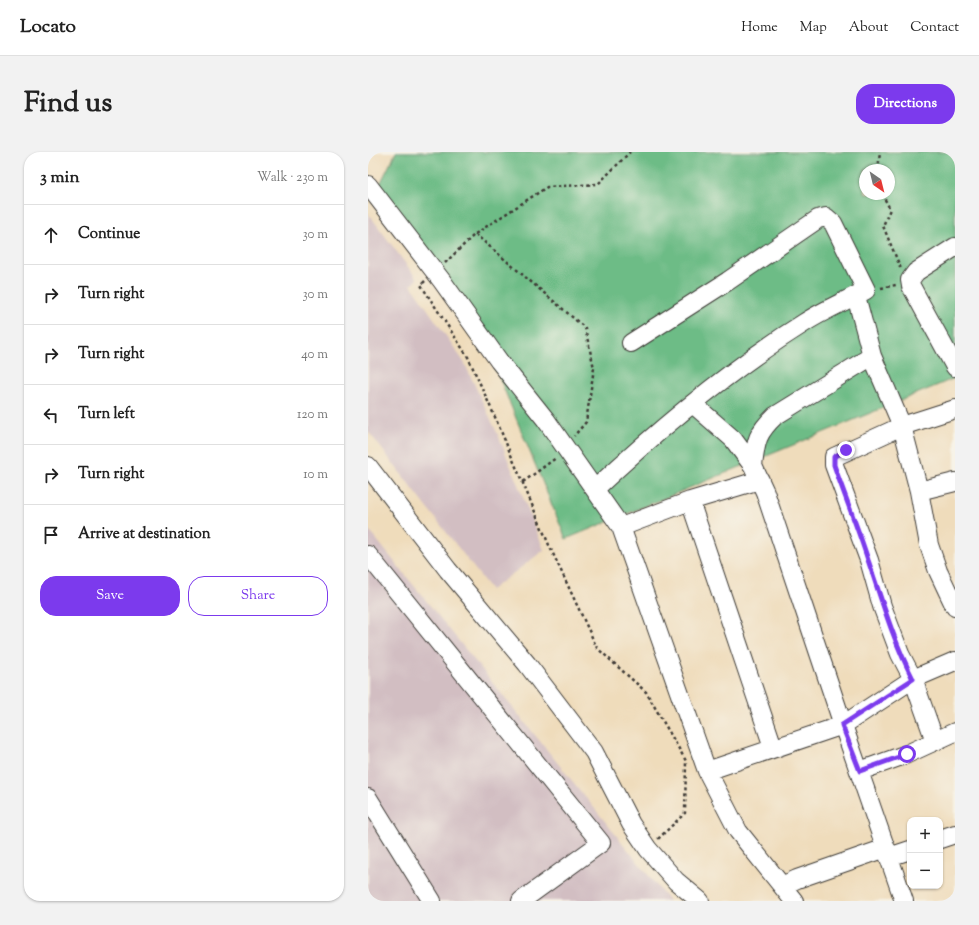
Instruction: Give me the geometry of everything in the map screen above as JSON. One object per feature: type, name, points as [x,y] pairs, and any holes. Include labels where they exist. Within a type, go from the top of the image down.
[{"type":"street","points":[[368,185],[442,281],[499,360],[542,414],[621,527],[707,771],[738,831],[794,901]]},
{"type":"street","points":[[631,343],[728,281],[818,219],[826,217],[833,223],[861,293],[872,356],[902,426],[919,491],[929,545],[938,571],[955,607]]},
{"type":"street","points":[[955,247],[916,272],[910,280],[911,286],[955,367]]},
{"type":"street","points":[[595,489],[640,446],[722,379],[805,322],[861,293]]},
{"type":"street","points":[[756,473],[757,440],[762,428],[775,416],[872,356]]},
{"type":"street","points":[[693,404],[733,439],[756,473],[765,492],[842,725],[860,771],[904,901]]},
{"type":"street","points":[[935,741],[913,679],[900,654],[882,606],[869,560],[833,461],[834,457],[839,453],[902,426],[955,410]]},
{"type":"street","points":[[368,466],[448,570],[528,664],[594,752],[631,824],[648,849],[676,881],[700,901]]},
{"type":"street","points":[[621,527],[690,501],[756,473]]},
{"type":"street","points":[[919,491],[955,482]]},
{"type":"street","points":[[690,501],[773,747]]},
{"type":"street","points":[[369,558],[601,844],[521,901]]},
{"type":"street","points":[[707,771],[773,747],[842,725],[913,679],[955,661]]},
{"type":"street","points":[[860,771],[955,732]]},
{"type":"street","points":[[368,798],[432,901]]},
{"type":"street","points":[[943,838],[955,834]]},
{"type":"street","points":[[782,886],[797,879],[888,852],[907,850]]},
{"type":"path","points":[[442,265],[475,234],[547,188],[598,184],[630,152]]},
{"type":"path","points":[[879,164],[880,152]]},
{"type":"path","points":[[885,200],[890,209],[883,226],[904,276]]},
{"type":"path","points":[[475,234],[584,328],[594,368],[586,422],[571,440]]},
{"type":"path","points":[[426,280],[421,285],[468,357],[549,545],[597,648],[646,692],[686,761],[685,813],[648,849]]},
{"type":"path","points":[[861,293],[900,285]]},
{"type":"path","points":[[523,482],[556,459],[561,453]]},
{"type":"shaded area","points":[[368,213],[417,279],[411,285],[464,362],[499,437],[544,550],[491,590],[368,431]]},
{"type":"shaded area","points":[[368,529],[633,856],[669,901],[368,901]]},
{"type":"green space","points":[[396,152],[955,152],[955,378],[566,539],[487,348],[377,190]]},
{"type":"route","points":[[846,450],[834,457],[834,465],[869,560],[882,606],[900,654],[913,679],[842,725],[860,771],[907,754]]}]
